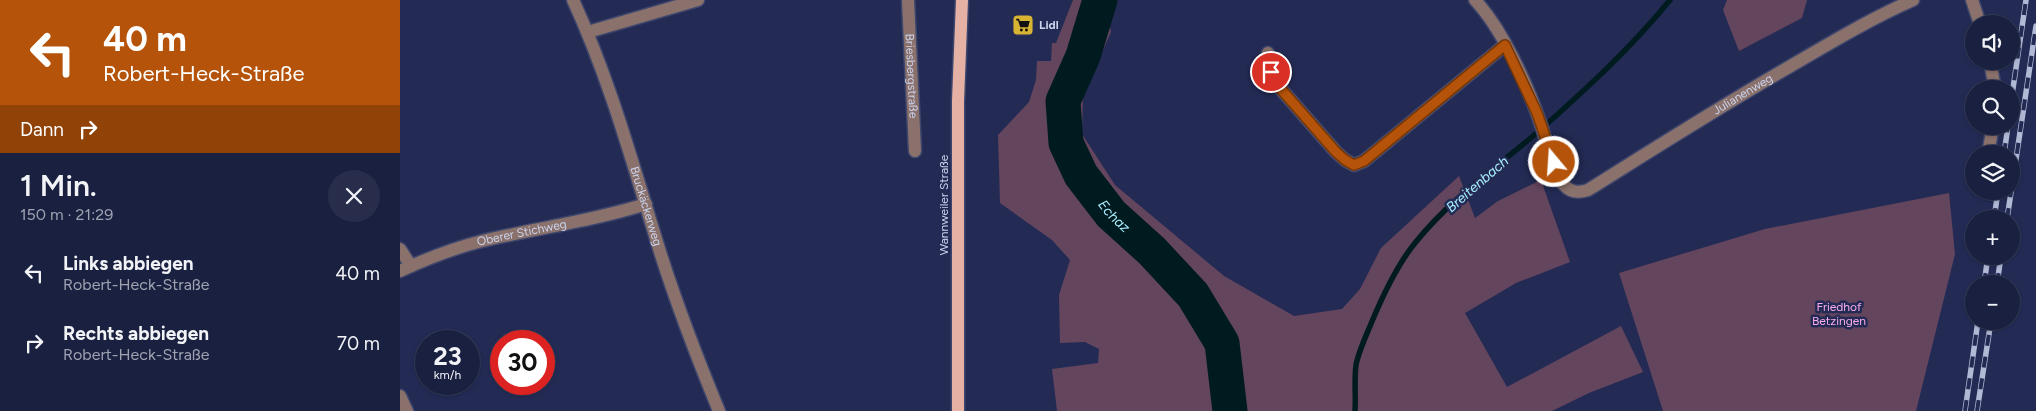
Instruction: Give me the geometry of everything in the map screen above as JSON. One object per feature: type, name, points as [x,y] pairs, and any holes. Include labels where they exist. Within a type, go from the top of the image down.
[{"type":"main road","name":"Wannweiler Straße","points":[[958,411],[958,101],[962,0]]},
{"type":"street","name":"Bruckäckerweg","points":[[574,0],[607,82],[685,324],[719,411]]},
{"type":"street","points":[[588,32],[698,0]]},
{"type":"street","name":"Briesbergstraße","points":[[908,0],[915,151]]},
{"type":"street","points":[[1268,53],[1271,72],[1280,88],[1336,152],[1354,165],[1364,161],[1505,45],[1486,12],[1476,0]]},
{"type":"street","name":"Julianenweg","points":[[1505,45],[1537,113],[1558,174],[1563,184],[1574,192],[1588,190],[1775,75],[1867,22],[1913,0]]},
{"type":"street","points":[[1972,0],[1977,15]]},
{"type":"street","name":"Oberer Stichweg","points":[[405,269],[482,242],[615,214],[646,204]]},
{"type":"street","points":[[400,249],[405,269]]},
{"type":"street","points":[[400,396],[407,411]]},
{"type":"green space","points":[[1073,0],[1104,0],[1111,32],[1083,95],[1082,134],[1115,185],[1224,276],[1294,316],[1342,309],[1360,289],[1381,248],[1459,176],[1475,218],[1498,201],[1541,180],[1570,262],[1516,283],[1465,313],[1507,387],[1621,326],[1643,372],[1589,393],[1552,411],[1057,411],[1052,369],[1098,363],[1099,349],[1085,342],[1060,343],[1059,295],[1070,260],[1052,240],[1000,203],[998,135],[1029,102],[1036,80],[1037,61],[1051,61],[1052,43],[1056,43]]},
{"type":"green space","points":[[1727,0],[1807,0],[1802,18],[1739,51],[1723,10]]},
{"type":"green space","name":"Friedhof Betzingen","points":[[1949,193],[1955,254],[1916,411],[1663,411],[1619,273],[1765,229]]},
{"type":"waterway","name":"Echaz","points":[[1100,0],[1083,56],[1063,101],[1066,143],[1081,175],[1111,214],[1152,251],[1193,295],[1222,343],[1230,411]]},
{"type":"waterway","name":"Breitenbach","points":[[1355,411],[1355,371],[1357,359],[1391,280],[1402,260],[1415,243],[1443,212],[1539,131],[1624,52],[1670,0]]},
{"type":"railway","points":[[2014,80],[2026,0]]},
{"type":"railway","points":[[2008,210],[2036,26]]},
{"type":"railway","points":[[2005,145],[2007,135]]},
{"type":"railway","points":[[1995,210],[1997,200]]},
{"type":"railway","points":[[1985,275],[1987,265]]},
{"type":"railway","points":[[1998,275],[2000,265]]},
{"type":"railway","points":[[1965,411],[1977,330]]},
{"type":"railway","points":[[1977,411],[1990,330]]},
{"type":"place","name":"Lidl","points":[[1023,25]]},
{"type":"route","points":[[1271,72],[1280,88],[1336,152],[1354,165],[1364,161],[1505,45],[1537,113],[1554,162]]}]
